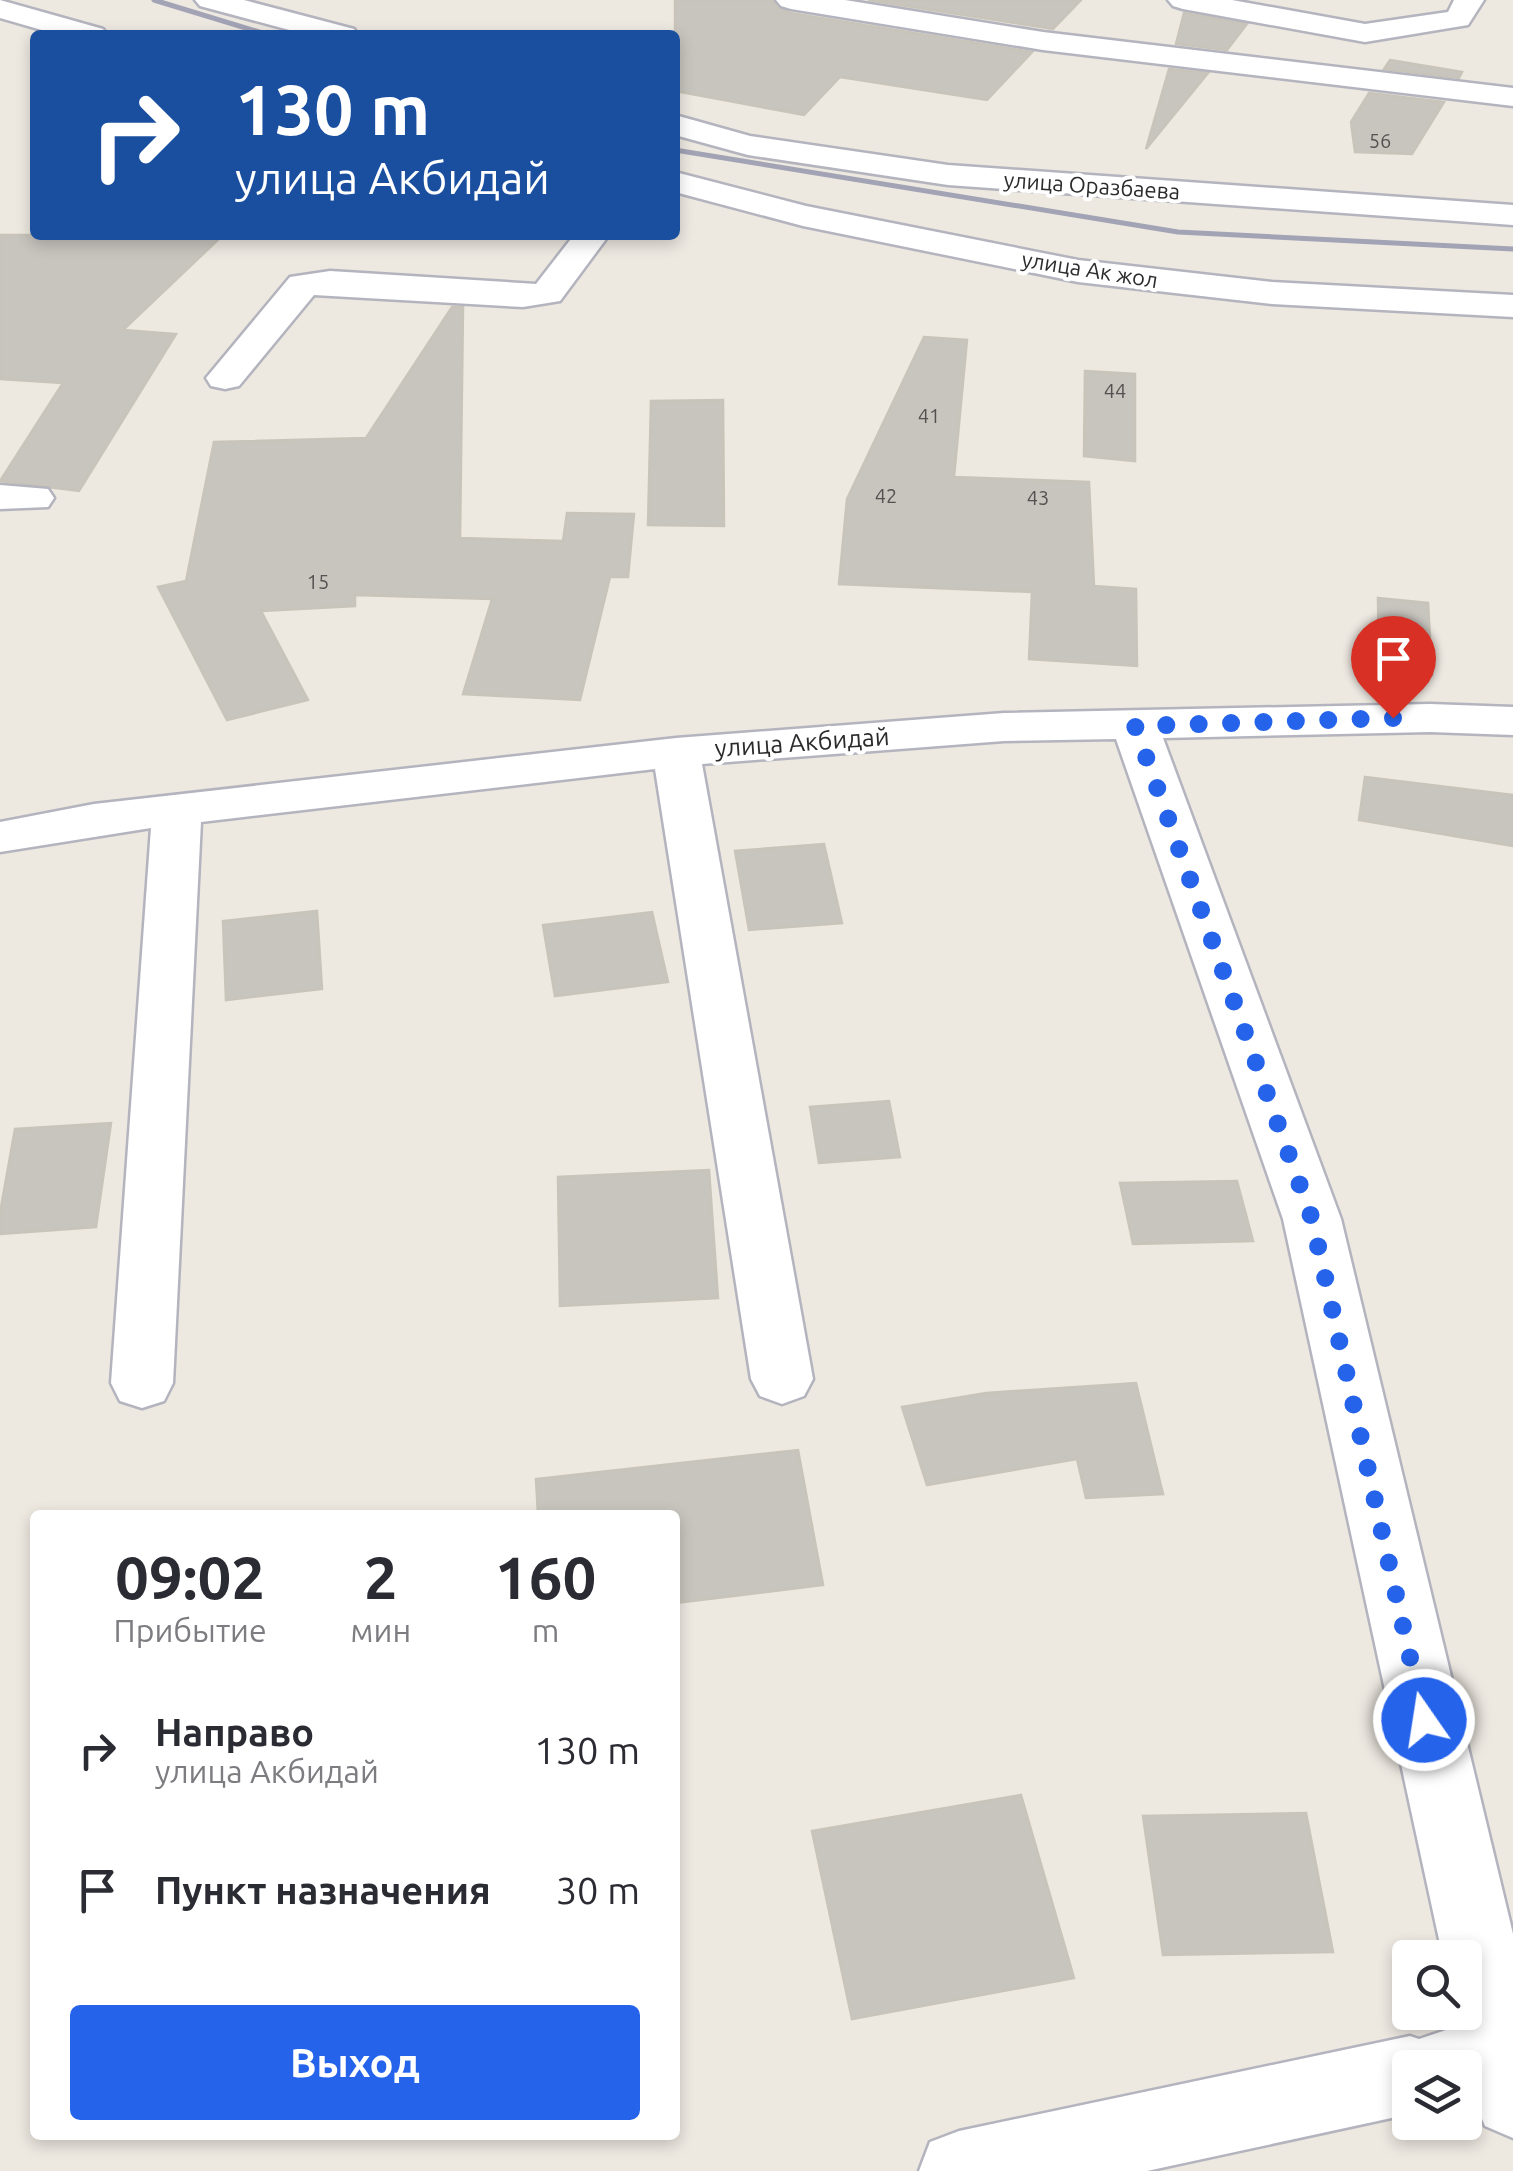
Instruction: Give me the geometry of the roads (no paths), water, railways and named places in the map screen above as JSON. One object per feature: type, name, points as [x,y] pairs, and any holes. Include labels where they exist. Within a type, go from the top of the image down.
[{"type":"street","points":[[210,0],[324,30]]},
{"type":"street","points":[[791,0],[1043,41],[1511,90]]},
{"type":"street","points":[[1183,0],[1365,33],[1458,19],[1470,0]]},
{"type":"street","points":[[0,9],[74,30]]},
{"type":"street","name":"улица Оразбаева","points":[[680,126],[748,145],[948,175],[1513,215]]},
{"type":"street","name":"улица Ак жол","points":[[680,183],[803,216],[1078,271],[1272,293],[1513,306]]},
{"type":"street","points":[[225,378],[303,284],[330,282],[523,296],[548,293],[588,240]]},
{"type":"street","name":"улица Акбидай","points":[[0,836],[94,819],[676,752],[1004,727],[1430,718],[1513,721]]},
{"type":"street","points":[[1135,726],[1312,1219],[1491,2039]]},
{"type":"street","points":[[676,752],[782,1378]]},
{"type":"street","points":[[142,1383],[177,810]]},
{"type":"street","points":[[959,2171],[1392,2079]]},
{"type":"railway","points":[[154,0],[253,30]]},
{"type":"railway","points":[[680,151],[1178,232],[1513,249]]}]
